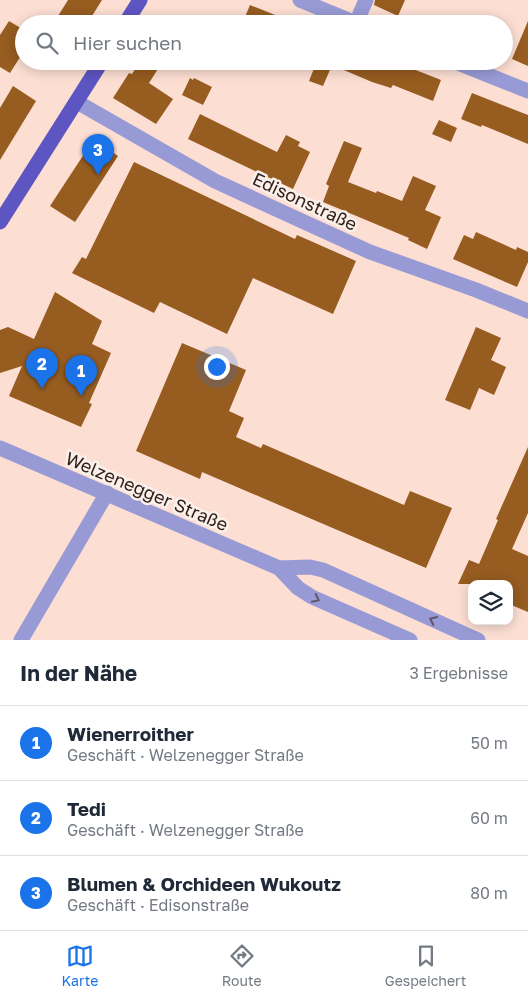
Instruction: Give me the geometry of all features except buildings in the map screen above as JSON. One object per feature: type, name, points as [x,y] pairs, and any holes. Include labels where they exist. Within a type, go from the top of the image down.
[{"type":"main road","points":[[131,15],[140,0]]},
{"type":"main road","points":[[0,221],[97,70]]},
{"type":"street","points":[[300,0],[336,15]]},
{"type":"street","points":[[360,15],[366,0]]},
{"type":"street","points":[[476,70],[528,91]]},
{"type":"street","name":"Edisonstraße","points":[[77,102],[215,181],[370,252],[528,311]]},
{"type":"street","name":"Welzenegger Straße","points":[[0,448],[279,568],[298,588],[312,597],[410,640]]},
{"type":"street","points":[[21,640],[106,493]]},
{"type":"street","name":"Welzenegger Straße","points":[[279,568],[310,567],[323,570],[478,640]]},
{"type":"place","name":"Blumen & Orchideen Wukoutz","points":[[98,175]]},
{"type":"place","name":"Tedi","points":[[42,389]]},
{"type":"place","name":"Wienerroither","points":[[81,396]]}]
